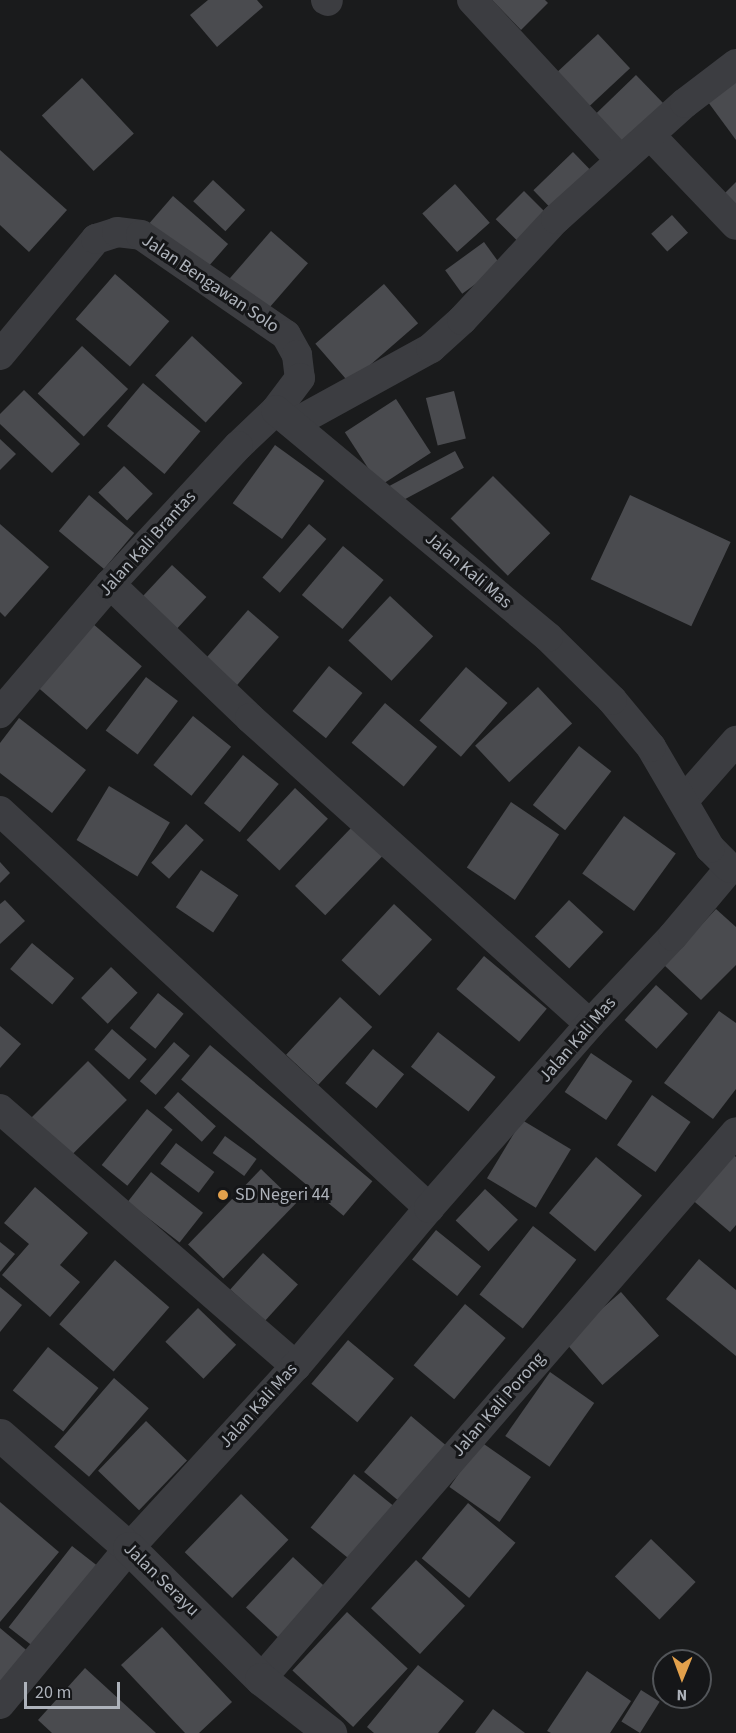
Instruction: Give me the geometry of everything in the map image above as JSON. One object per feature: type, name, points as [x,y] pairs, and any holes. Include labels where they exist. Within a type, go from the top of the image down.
[{"type":"street","points":[[472,0],[621,161]]},
{"type":"street","points":[[285,417],[431,348],[462,321],[556,219],[685,103],[736,64]]},
{"type":"street","points":[[650,135],[736,225]]},
{"type":"street","name":"Jalan Bengawan Solo","points":[[0,356],[96,239],[117,232],[141,235],[286,335],[297,355],[300,378]]},
{"type":"street","name":"Jalan Kali Brantas","points":[[0,713],[110,584],[238,446],[285,417],[300,378]]},
{"type":"street","name":"Jalan Kali Mas","points":[[0,1704],[129,1548],[296,1366],[429,1208],[590,1024],[733,871],[710,848],[651,747],[612,700],[548,638],[285,417]]},
{"type":"street","points":[[110,584],[250,718],[590,1024]]},
{"type":"street","points":[[684,800],[736,741]]},
{"type":"street","points":[[0,811],[429,1208]]},
{"type":"street","points":[[0,1109],[296,1366]]},
{"type":"street","name":"Jalan Kali Porong","points":[[261,1679],[736,1132]]},
{"type":"street","name":"Jalan Serayu","points":[[0,1435],[129,1548],[261,1679],[323,1730]]},
{"type":"building","points":[[208,0],[257,0],[263,7],[217,47],[190,15]]},
{"type":"building","points":[[492,0],[545,0],[548,3],[521,30]]},
{"type":"building","points":[[598,34],[630,68],[587,109],[555,74]]},
{"type":"building","points":[[636,75],[665,105],[623,146],[594,116]]},
{"type":"building","points":[[82,78],[134,134],[94,171],[42,116]]},
{"type":"building","points":[[736,81],[736,140],[708,102]]},
{"type":"building","points":[[0,150],[67,210],[29,252],[0,225]]},
{"type":"building","points":[[573,152],[596,176],[556,214],[533,190]]},
{"type":"building","points":[[213,180],[245,210],[225,231],[193,201]]},
{"type":"building","points":[[736,182],[736,217],[718,200]]},
{"type":"building","points":[[455,184],[490,223],[457,252],[422,213]]},
{"type":"building","points":[[524,191],[549,216],[520,244],[496,219]]},
{"type":"building","points":[[173,196],[228,244],[203,273],[148,225]]},
{"type":"building","points":[[672,215],[688,233],[667,252],[651,234]]},
{"type":"building","points":[[271,231],[308,263],[266,311],[229,279]]},
{"type":"building","points":[[484,242],[501,265],[462,294],[445,270]]},
{"type":"building","points":[[115,274],[169,321],[130,367],[76,319]]},
{"type":"building","points":[[384,284],[418,323],[349,383],[315,344]]},
{"type":"building","points":[[192,336],[242,383],[206,423],[155,375]]},
{"type":"building","points":[[82,346],[128,389],[84,437],[38,394]]},
{"type":"building","points":[[143,383],[200,431],[164,474],[107,426]]},
{"type":"building","points":[[24,390],[80,444],[52,473],[0,424],[0,414]]},
{"type":"building","points":[[454,391],[466,439],[438,446],[426,398]]},
{"type":"building","points":[[396,399],[431,453],[380,486],[345,432]]},
{"type":"building","points":[[0,439],[16,454],[0,470]]},
{"type":"building","points":[[275,445],[324,481],[282,539],[233,503]]},
{"type":"building","points":[[455,451],[464,468],[397,503],[388,487]]},
{"type":"building","points":[[124,466],[153,494],[127,520],[98,493]]},
{"type":"building","points":[[493,476],[550,533],[508,576],[451,518]]},
{"type":"building","points":[[89,495],[134,533],[104,569],[59,531]]},
{"type":"building","points":[[630,495],[731,542],[691,626],[591,579]]},
{"type":"building","points":[[0,524],[49,567],[5,617],[0,612]]},
{"type":"building","points":[[309,524],[326,539],[280,593],[262,578]]},
{"type":"building","points":[[343,546],[384,580],[342,629],[302,595]]},
{"type":"building","points":[[172,565],[206,597],[174,632],[139,600]]},
{"type":"building","points":[[390,596],[433,636],[392,681],[348,641]]},
{"type":"building","points":[[248,610],[279,637],[237,685],[206,658]]},
{"type":"building","points":[[92,623],[142,666],[87,730],[37,686]]},
{"type":"building","points":[[329,666],[362,693],[326,738],[292,711]]},
{"type":"building","points":[[466,667],[508,703],[461,757],[419,721]]},
{"type":"building","points":[[146,677],[178,701],[138,755],[106,731]]},
{"type":"building","points":[[538,687],[572,724],[509,782],[475,746]]},
{"type":"building","points":[[385,703],[437,747],[404,787],[352,743]]},
{"type":"building","points":[[193,716],[231,747],[191,796],[153,765]]},
{"type":"building","points":[[19,718],[86,770],[52,813],[0,773],[0,743]]},
{"type":"building","points":[[579,746],[611,771],[565,830],[533,805]]},
{"type":"building","points":[[243,755],[279,784],[240,832],[204,803]]},
{"type":"building","points":[[109,786],[170,823],[137,877],[77,840]]},
{"type":"building","points":[[295,788],[328,819],[279,871],[247,840]]},
{"type":"building","points":[[511,802],[559,834],[515,900],[467,867]]},
{"type":"building","points":[[624,816],[676,854],[634,911],[582,873]]},
{"type":"building","points":[[186,824],[204,840],[169,879],[151,863]]},
{"type":"building","points":[[352,827],[382,856],[325,915],[295,886]]},
{"type":"building","points":[[0,862],[10,873],[0,883]]},
{"type":"building","points":[[201,870],[238,895],[213,932],[176,907]]},
{"type":"building","points":[[5,900],[25,921],[0,944],[0,904]]},
{"type":"building","points":[[569,900],[603,932],[569,969],[535,937]]},
{"type":"building","points":[[394,904],[432,939],[380,996],[341,960]]},
{"type":"building","points":[[716,909],[736,927],[736,965],[701,1000],[664,965]]},
{"type":"building","points":[[32,943],[74,978],[52,1004],[10,969]]},
{"type":"building","points":[[484,956],[547,1009],[519,1042],[456,989]]},
{"type":"building","points":[[111,967],[138,993],[108,1024],[81,998]]},
{"type":"building","points":[[656,985],[688,1014],[657,1049],[625,1020]]},
{"type":"building","points":[[158,993],[184,1014],[155,1049],[130,1028]]},
{"type":"building","points":[[340,997],[372,1027],[318,1085],[286,1055]]},
{"type":"building","points":[[719,1011],[736,1023],[736,1089],[713,1119],[664,1083]]},
{"type":"building","points":[[0,1026],[21,1044],[0,1068]]},
{"type":"building","points":[[112,1029],[147,1059],[129,1080],[94,1049]]},
{"type":"building","points":[[438,1032],[496,1077],[468,1112],[411,1067]]},
{"type":"building","points":[[174,1042],[190,1056],[156,1095],[140,1081]]},
{"type":"building","points":[[210,1045],[372,1181],[343,1216],[181,1079]]},
{"type":"building","points":[[373,1049],[404,1074],[376,1108],[345,1083]]},
{"type":"building","points":[[591,1053],[632,1081],[606,1120],[565,1092]]},
{"type":"building","points":[[88,1061],[127,1100],[69,1158],[30,1119]]},
{"type":"building","points":[[178,1092],[216,1126],[202,1142],[164,1108]]},
{"type":"building","points":[[652,1095],[691,1122],[656,1172],[617,1145]]},
{"type":"building","points":[[147,1109],[173,1130],[127,1186],[102,1165]]},
{"type":"building","points":[[522,1120],[571,1149],[536,1208],[487,1178]]},
{"type":"building","points":[[225,1136],[257,1159],[244,1176],[213,1153]]},
{"type":"building","points":[[176,1143],[214,1172],[199,1193],[160,1164]]},
{"type":"building","points":[[729,1151],[736,1157],[736,1225],[730,1232],[689,1197]]},
{"type":"building","points":[[596,1157],[642,1196],[595,1251],[549,1213]]},
{"type":"building","points":[[261,1169],[296,1203],[223,1279],[188,1245]]},
{"type":"building","points":[[151,1172],[203,1213],[180,1243],[128,1202]]},
{"type":"building","points":[[35,1187],[88,1233],[60,1265],[80,1282],[50,1317],[2,1275],[29,1244],[4,1223]]},
{"type":"building","points":[[485,1189],[518,1220],[489,1251],[456,1220]]},
{"type":"building","points":[[533,1226],[576,1260],[523,1328],[479,1295]]},
{"type":"building","points":[[436,1230],[481,1267],[457,1296],[412,1260]]},
{"type":"building","points":[[0,1242],[15,1254],[0,1272]]},
{"type":"building","points":[[263,1253],[298,1284],[265,1321],[230,1289]]},
{"type":"building","points":[[699,1259],[736,1290],[736,1356],[666,1299]]},
{"type":"building","points":[[115,1260],[169,1307],[114,1371],[59,1324]]},
{"type":"building","points":[[0,1287],[22,1305],[0,1332]]},
{"type":"building","points":[[621,1292],[659,1336],[602,1385],[564,1341]]},
{"type":"building","points":[[465,1304],[506,1338],[454,1399],[414,1365]]},
{"type":"building","points":[[198,1308],[236,1345],[203,1379],[165,1342]]},
{"type":"building","points":[[348,1340],[394,1379],[357,1422],[311,1384]]},
{"type":"building","points":[[48,1347],[99,1388],[63,1431],[13,1391]]},
{"type":"building","points":[[550,1372],[594,1403],[549,1467],[505,1436]]},
{"type":"building","points":[[114,1378],[149,1408],[89,1477],[54,1447]]},
{"type":"building","points":[[411,1416],[451,1449],[404,1505],[364,1472]]},
{"type":"building","points":[[146,1421],[187,1461],[139,1510],[98,1471]]},
{"type":"building","points":[[481,1442],[531,1477],[499,1522],[449,1487]]},
{"type":"building","points":[[354,1474],[395,1507],[352,1561],[311,1528]]},
{"type":"building","points":[[241,1494],[288,1540],[232,1598],[185,1552]]},
{"type":"building","points":[[0,1502],[59,1552],[0,1622]]},
{"type":"building","points":[[468,1503],[515,1543],[469,1598],[422,1558]]},
{"type":"building","points":[[651,1539],[696,1582],[659,1619],[615,1576]]},
{"type":"building","points":[[72,1546],[101,1569],[38,1650],[9,1627]]},
{"type":"building","points":[[293,1557],[330,1592],[283,1642],[246,1607]]},
{"type":"building","points":[[416,1560],[465,1606],[420,1654],[371,1608]]},
{"type":"building","points":[[347,1612],[408,1669],[353,1727],[292,1671]]},
{"type":"building","points":[[162,1627],[232,1702],[199,1733],[185,1733],[121,1665]]},
{"type":"building","points":[[0,1628],[31,1654],[0,1691]]},
{"type":"building","points":[[418,1665],[464,1701],[438,1733],[374,1733],[367,1727]]},
{"type":"building","points":[[85,1668],[156,1733],[52,1733],[38,1720]]},
{"type":"building","points":[[587,1671],[631,1701],[610,1733],[551,1733],[547,1731]]},
{"type":"building","points":[[641,1690],[652,1697],[652,1709],[655,1709],[640,1733],[621,1721]]},
{"type":"building","points":[[493,1709],[525,1733],[475,1733]]},
{"type":"place","name":"SD Negeri 44","points":[[223,1195]]}]
